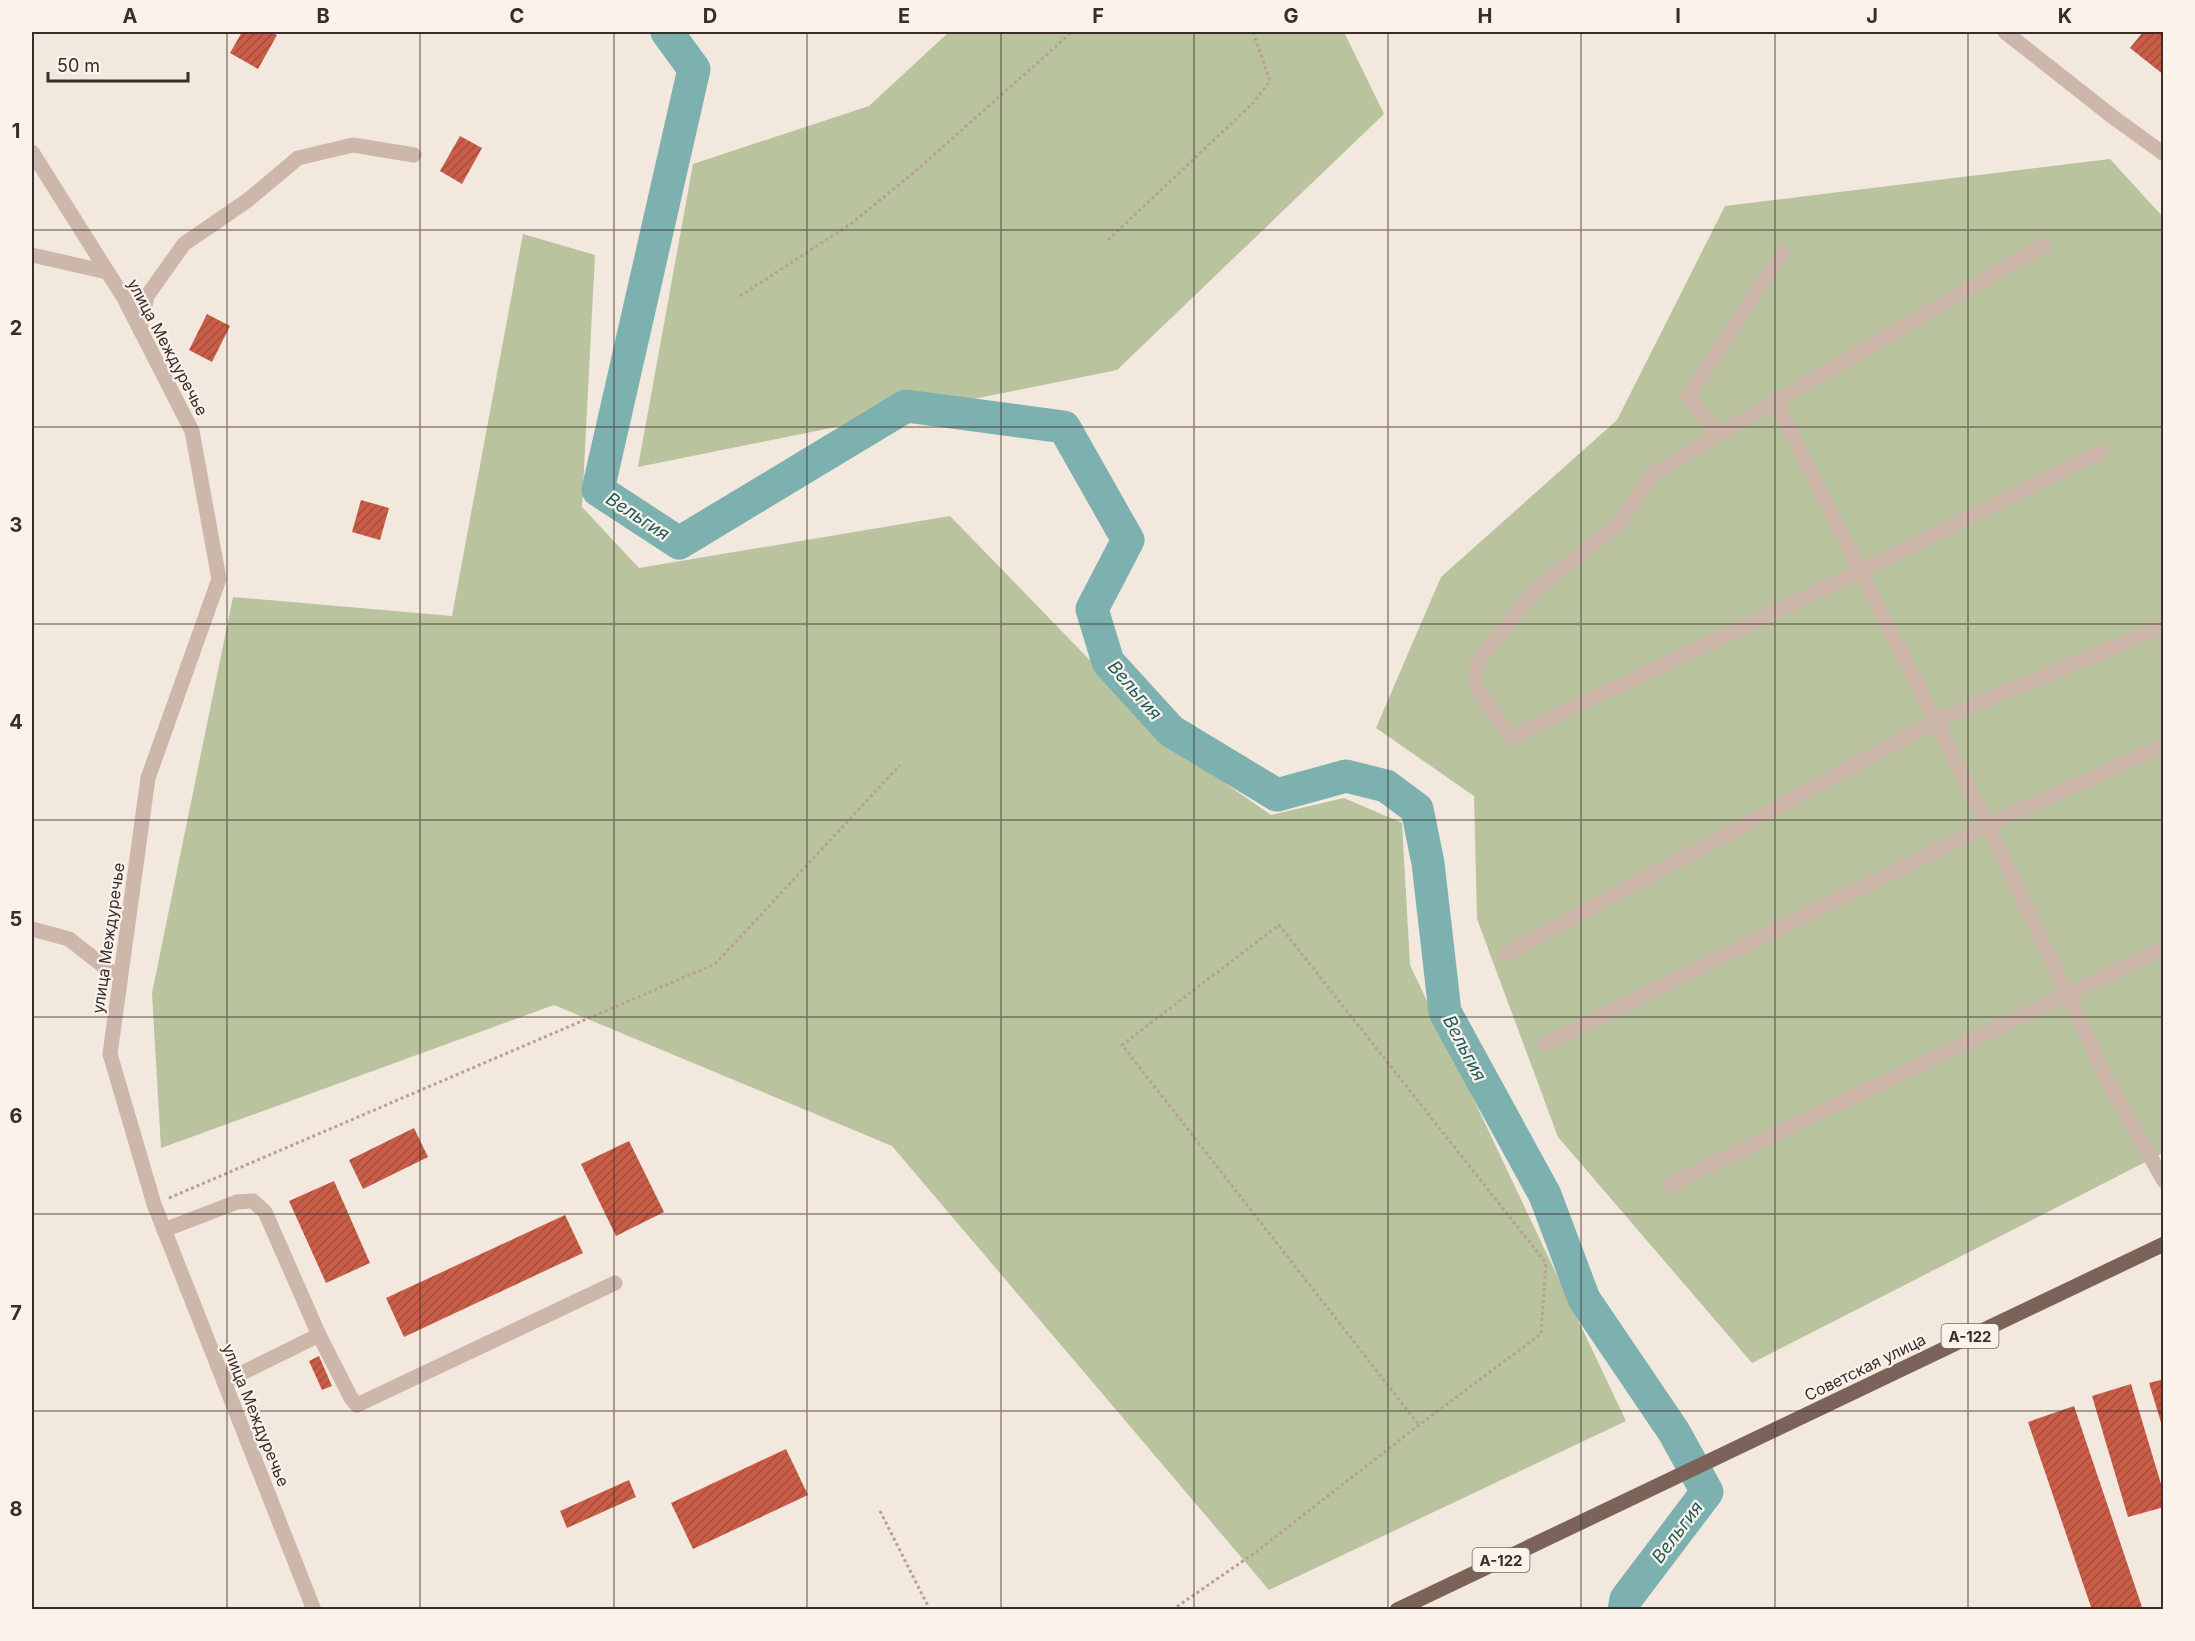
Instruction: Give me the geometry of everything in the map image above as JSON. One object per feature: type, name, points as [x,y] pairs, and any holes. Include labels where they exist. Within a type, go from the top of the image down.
[{"type":"main road","name":"Советская улица","points":[[1397,1610],[2163,1244]]},
{"type":"street","points":[[2005,32],[2163,154]]},
{"type":"street","points":[[140,330],[147,296],[184,244],[248,200],[298,158],[353,145],[414,155]]},
{"type":"street","name":"улица Междуречье","points":[[32,152],[124,298],[192,431],[219,579],[148,778],[110,1054],[154,1204],[314,1610]]},
{"type":"street","points":[[2044,245],[1652,475],[1618,525],[1539,586],[1477,662],[1476,687],[1511,737],[1861,571],[2101,453]]},
{"type":"street","points":[[1719,434],[1688,397],[1782,254]]},
{"type":"street","name":"улица Междуречье","points":[[32,255],[108,272]]},
{"type":"street","points":[[1776,402],[1988,825],[2107,1080],[2163,1181]]},
{"type":"street","points":[[1506,954],[1936,722],[2163,626]]},
{"type":"street","points":[[1545,1044],[1988,825],[2163,745]]},
{"type":"street","points":[[32,929],[69,939],[120,979]]},
{"type":"street","points":[[1669,1185],[2163,948]]},
{"type":"street","points":[[164,1230],[237,1202],[253,1201],[265,1212],[319,1335],[351,1398],[357,1405],[615,1283]]},
{"type":"street","points":[[224,1382],[319,1335]]},
{"type":"path","points":[[740,296],[852,223],[918,169],[1072,32]]},
{"type":"path","points":[[1108,240],[1253,103],[1270,81],[1253,32]]},
{"type":"path","points":[[154,1204],[715,964],[900,765]]},
{"type":"path","points":[[1172,1610],[1256,1552],[1419,1425],[1541,1334],[1546,1263],[1279,924],[1122,1045],[1419,1425]]},
{"type":"path","points":[[880,1510],[930,1610]]},
{"type":"green space","points":[[949,32],[1344,32],[1384,114],[1117,370],[638,467],[693,164],[869,106]]},
{"type":"green space","points":[[2110,159],[2163,217],[2163,1153],[1752,1363],[1558,1137],[1477,919],[1474,796],[1376,728],[1441,577],[1617,420],[1725,206]]},
{"type":"green space","points":[[523,234],[595,255],[582,507],[639,568],[950,516],[1177,750],[1271,815],[1344,798],[1402,823],[1410,965],[1626,1421],[1269,1590],[892,1146],[554,1005],[161,1148],[152,993],[233,597],[452,616]]},
{"type":"building","points":[[242,32],[271,32],[277,35],[258,69],[230,53]]},
{"type":"building","points":[[2143,32],[2164,32],[2164,75],[2130,48]]},
{"type":"building","points":[[460,136],[482,148],[462,184],[440,171]]},
{"type":"building","points":[[207,314],[230,326],[212,362],[189,350]]},
{"type":"building","points":[[361,500],[389,508],[380,540],[352,532]]},
{"type":"building","points":[[414,1128],[428,1157],[363,1189],[349,1160]]},
{"type":"building","points":[[629,1141],[664,1212],[616,1236],[581,1164]]},
{"type":"building","points":[[334,1181],[370,1263],[326,1283],[289,1201]]},
{"type":"building","points":[[565,1215],[583,1253],[404,1337],[386,1298]]},
{"type":"building","points":[[319,1356],[332,1386],[322,1390],[309,1361]]},
{"type":"building","points":[[2164,1379],[2164,1429],[2163,1429],[2149,1383]]},
{"type":"building","points":[[2131,1384],[2164,1494],[2164,1507],[2128,1517],[2092,1396]]},
{"type":"building","points":[[2074,1406],[2143,1610],[2092,1610],[2028,1422]]},
{"type":"building","points":[[786,1449],[808,1495],[693,1549],[671,1503]]},
{"type":"building","points":[[629,1480],[636,1497],[567,1528],[560,1511]]},
{"type":"waterway","name":"Вельгия","points":[[667,32],[694,69],[598,490],[679,543],[906,406],[1064,427],[1128,540],[1092,609],[1108,662],[1171,731],[1277,795],[1346,776],[1386,786],[1417,809],[1428,863],[1445,1012],[1545,1195],[1584,1299],[1674,1432],[1707,1492],[1626,1599],[1624,1610]]}]
